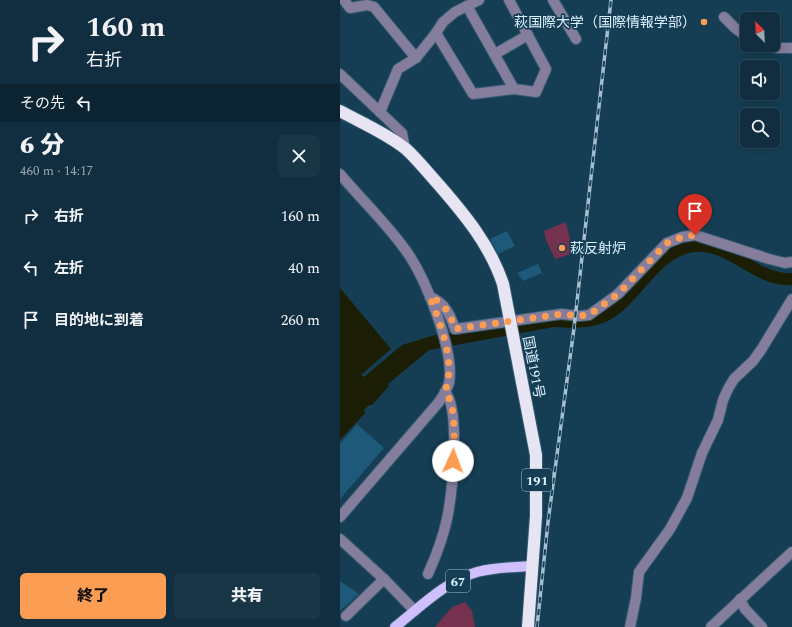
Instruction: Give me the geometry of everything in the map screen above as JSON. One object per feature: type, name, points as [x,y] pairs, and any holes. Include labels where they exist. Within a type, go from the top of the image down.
[{"type":"highway","name":"国道191号","points":[[340,111],[384,135],[405,149],[444,190],[484,242],[492,255],[503,284],[536,455],[537,483],[528,627]]},
{"type":"main road","name":"67","points":[[395,627],[448,586],[476,572],[498,568],[533,566]]},
{"type":"street","points":[[344,0],[350,8],[367,5],[374,7],[416,58]]},
{"type":"street","points":[[380,112],[398,69],[416,58],[436,33],[442,22],[455,12],[479,0]]},
{"type":"street","points":[[436,33],[473,94],[514,89],[536,92],[546,69],[509,0]]},
{"type":"street","points":[[553,0],[576,39]]},
{"type":"street","points":[[467,6],[514,89]]},
{"type":"street","points":[[724,17],[740,31]]},
{"type":"street","points":[[495,54],[528,35]]},
{"type":"street","points":[[780,48],[792,48]]},
{"type":"street","points":[[340,74],[402,133],[405,149]]},
{"type":"street","points":[[340,174],[404,248],[417,268],[430,297],[442,331],[449,373],[449,382],[439,402],[340,517]]},
{"type":"street","points":[[430,297],[441,301],[448,311],[455,329],[511,326],[561,314],[579,316],[589,315],[618,294],[667,243],[682,237],[695,235],[769,259],[785,263],[792,262]]},
{"type":"street","points":[[630,627],[636,598],[639,572],[670,529],[687,498],[702,453],[718,420],[723,400],[728,389],[734,379],[753,361],[761,350],[792,299]]},
{"type":"street","points":[[428,574],[443,538],[451,497],[454,423],[451,398],[445,392]]},
{"type":"street","points":[[340,538],[384,579],[415,611]]},
{"type":"street","points":[[711,627],[792,552]]},
{"type":"street","points":[[346,616],[384,579]]},
{"type":"street","points":[[740,599],[745,610],[762,627]]},
{"type":"shaded area","points":[[566,222],[572,248],[571,254],[555,259],[546,240],[544,231]]},
{"type":"shaded area","points":[[340,288],[391,349],[361,375],[364,377],[402,345],[435,335],[529,321],[569,319],[570,324],[429,350],[388,384],[389,386],[372,405],[369,405],[364,410],[365,413],[340,440]]},
{"type":"shaded area","points":[[465,602],[472,611],[475,627],[435,627],[452,607]]},
{"type":"building","points":[[507,231],[515,246],[498,254],[490,239]]},
{"type":"building","points":[[538,264],[542,273],[523,281],[517,273]]},
{"type":"building","points":[[357,424],[384,448],[340,499],[340,444]]},
{"type":"building","points":[[340,581],[359,594],[340,611]]},
{"type":"waterway","points":[[553,321],[572,322],[602,317],[625,301],[664,259],[689,247],[703,246],[716,249],[729,254],[765,274],[778,278],[792,279]]},
{"type":"railway","points":[[537,627],[548,522],[574,328],[611,0]]},
{"type":"place","name":"萩国際大学（国際情報学部）","points":[[704,22]]},
{"type":"place","name":"萩反射炉","points":[[562,248]]},
{"type":"route","points":[[453,461],[454,423],[451,398],[445,392],[449,382],[446,348],[437,315],[430,297],[441,301],[448,311],[455,329],[561,314],[579,316],[589,315],[605,305],[618,294],[667,243],[682,237],[695,235]]}]
